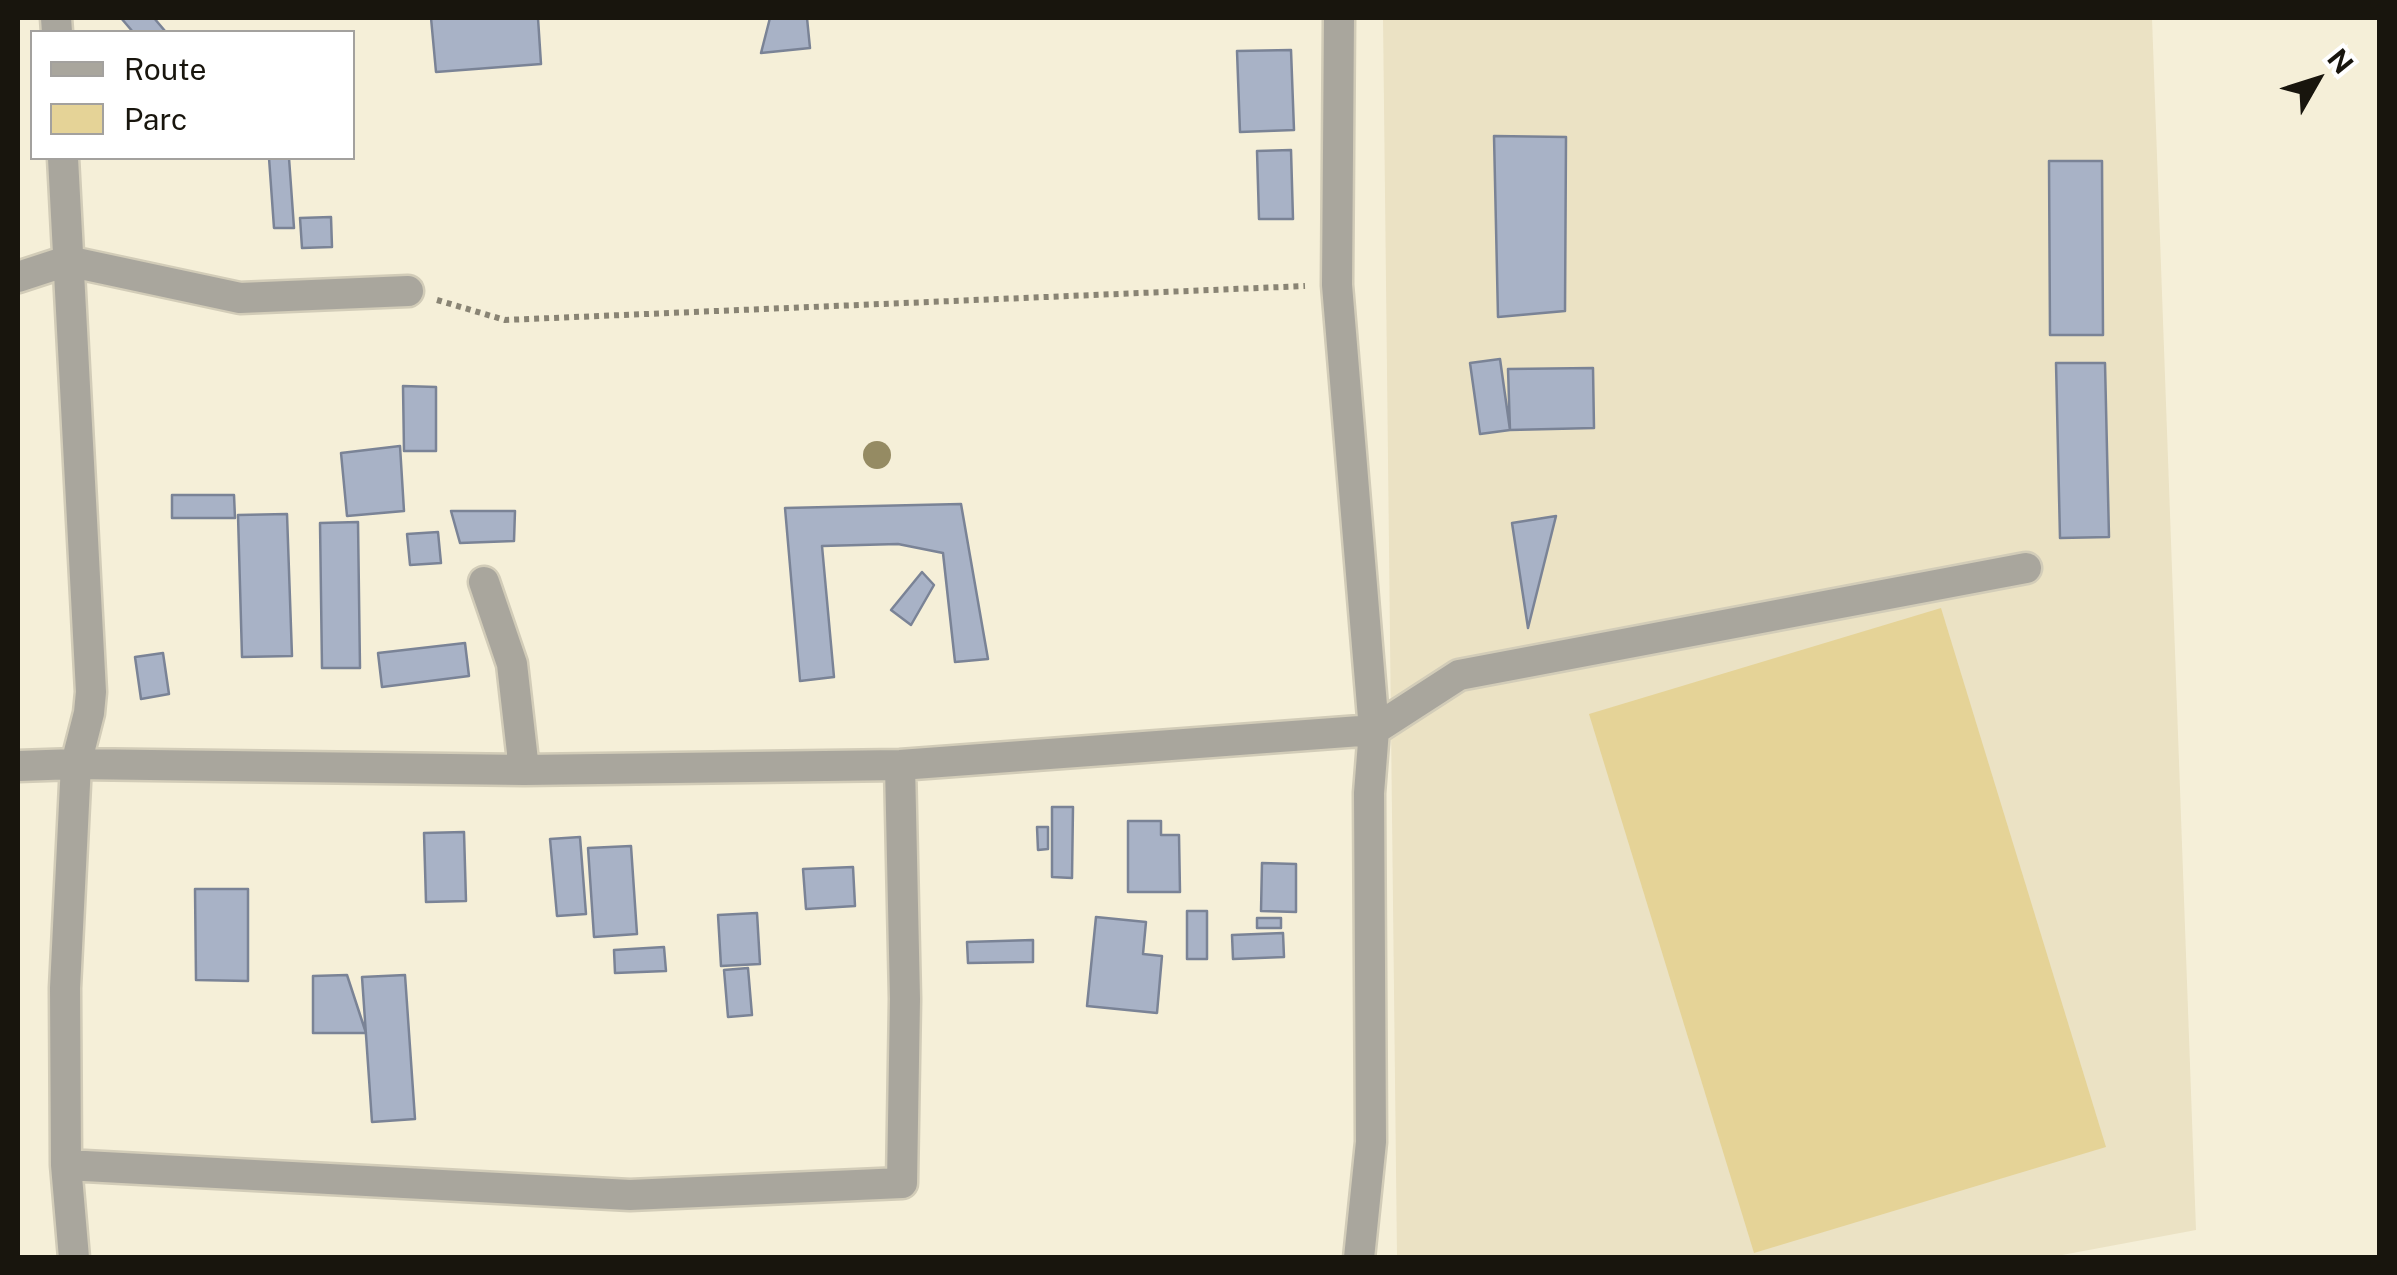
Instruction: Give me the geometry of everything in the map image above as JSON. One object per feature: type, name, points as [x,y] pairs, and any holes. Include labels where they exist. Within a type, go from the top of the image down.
[{"type":"street","points":[[1339,18],[1336,284],[1374,730],[1368,794],[1371,1142],[1359,1258]]},
{"type":"street","points":[[62,160],[91,692],[90,713],[76,764],[65,988],[66,1165],[74,1258]]},
{"type":"street","points":[[18,277],[67,261],[240,298],[408,292]]},
{"type":"street","points":[[18,766],[524,770],[900,765],[1374,730],[1459,675],[2026,568]]},
{"type":"street","points":[[484,582],[512,664],[524,770]]},
{"type":"street","points":[[66,1165],[630,1195],[902,1183],[905,999],[900,765]]},
{"type":"path","points":[[408,292],[505,320],[1336,284]]},
{"type":"shaded area","points":[[1383,18],[2152,18],[2196,1230],[2046,1258],[1397,1257]]},
{"type":"green space","points":[[1941,608],[2106,1147],[1754,1253],[1589,714]]},
{"type":"building","points":[[121,18],[154,18],[164,30],[131,30]]},
{"type":"building","points":[[431,18],[538,18],[541,64],[436,72]]},
{"type":"building","points":[[770,18],[807,18],[810,48],[761,53]]},
{"type":"building","points":[[1291,50],[1294,130],[1240,132],[1237,51]]},
{"type":"building","points":[[1494,136],[1566,137],[1565,311],[1498,317]]},
{"type":"building","points":[[1291,150],[1293,219],[1259,219],[1257,151]]},
{"type":"building","points":[[269,160],[289,160],[294,228],[274,228]]},
{"type":"building","points":[[2049,161],[2102,161],[2103,335],[2050,335]]},
{"type":"building","points":[[331,217],[332,247],[302,248],[300,218]]},
{"type":"building","points":[[1500,359],[1510,430],[1480,434],[1470,363]]},
{"type":"building","points":[[2056,363],[2105,363],[2109,537],[2060,538]]},
{"type":"building","points":[[1593,368],[1594,428],[1510,430],[1508,369]]},
{"type":"building","points":[[403,386],[436,387],[436,451],[404,451]]},
{"type":"building","points":[[400,446],[404,511],[347,516],[341,453]]},
{"type":"building","points":[[172,495],[234,495],[235,518],[172,518]]},
{"type":"building","points":[[961,504],[988,659],[955,662],[943,553],[898,544],[822,546],[834,677],[800,681],[785,508]]},
{"type":"building","points":[[451,511],[515,511],[514,541],[460,543]]},
{"type":"building","points":[[287,514],[292,656],[242,657],[238,515]]},
{"type":"building","points":[[1556,516],[1528,628],[1512,523]]},
{"type":"building","points":[[358,522],[360,668],[322,668],[320,523]]},
{"type":"building","points":[[438,532],[441,563],[410,565],[407,534]]},
{"type":"building","points":[[922,572],[934,585],[911,625],[891,610]]},
{"type":"building","points":[[465,643],[469,676],[382,687],[378,653]]},
{"type":"building","points":[[163,653],[169,694],[141,699],[135,657]]},
{"type":"building","points":[[1052,807],[1073,807],[1072,878],[1052,877]]},
{"type":"building","points":[[1128,821],[1161,821],[1161,835],[1179,835],[1180,892],[1128,892]]},
{"type":"building","points":[[1037,827],[1048,827],[1048,849],[1038,850]]},
{"type":"building","points":[[464,832],[466,901],[426,902],[424,833]]},
{"type":"building","points":[[580,837],[586,914],[557,916],[550,839]]},
{"type":"building","points":[[631,846],[637,934],[594,937],[588,848]]},
{"type":"building","points":[[1262,863],[1296,864],[1296,912],[1261,911]]},
{"type":"building","points":[[853,867],[855,906],[806,909],[803,869]]},
{"type":"building","points":[[195,889],[248,889],[248,981],[196,980]]},
{"type":"building","points":[[1187,911],[1207,911],[1207,959],[1187,959]]},
{"type":"building","points":[[757,913],[760,964],[721,966],[718,915]]},
{"type":"building","points":[[1096,917],[1146,922],[1143,954],[1162,956],[1157,1013],[1087,1006]]},
{"type":"building","points":[[1257,918],[1281,918],[1281,928],[1257,928]]},
{"type":"building","points":[[1283,933],[1284,957],[1233,959],[1232,935]]},
{"type":"building","points":[[1033,940],[1033,962],[968,963],[967,942]]},
{"type":"building","points":[[664,947],[666,971],[615,973],[614,950]]},
{"type":"building","points":[[748,968],[752,1015],[728,1017],[724,970]]},
{"type":"building","points":[[347,975],[366,1033],[313,1033],[313,976]]},
{"type":"building","points":[[405,975],[415,1119],[372,1122],[362,977]]}]
